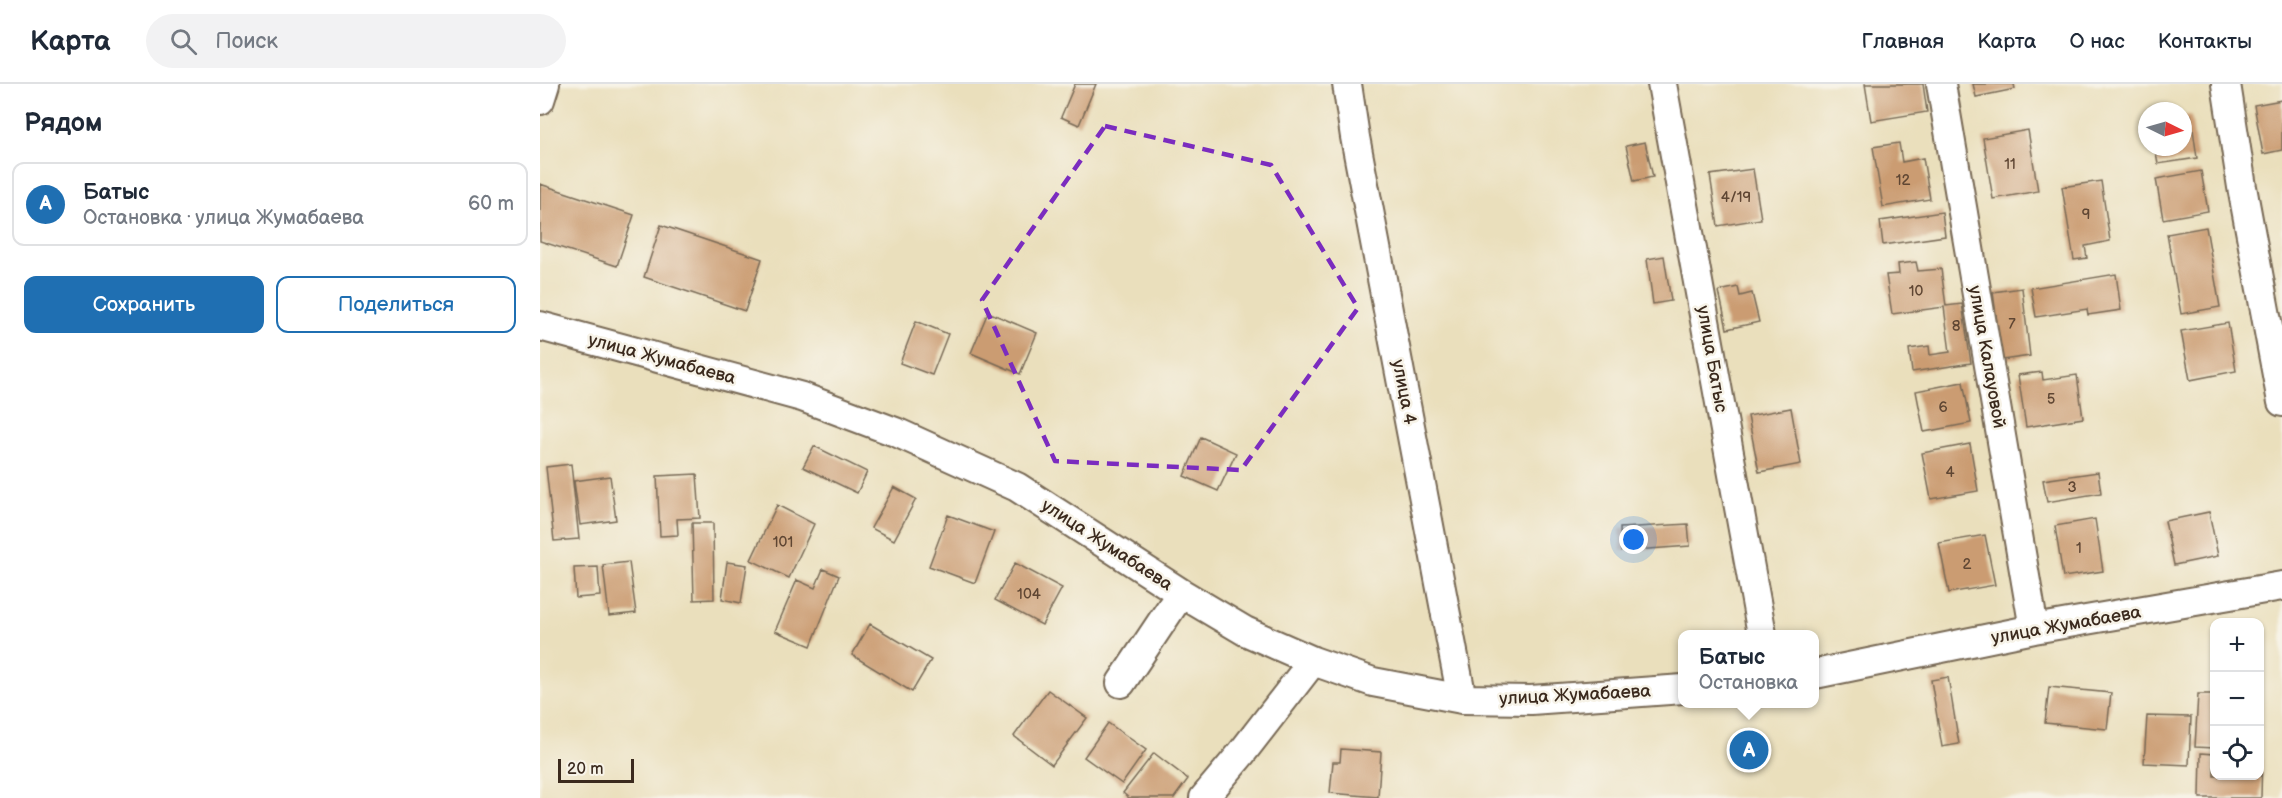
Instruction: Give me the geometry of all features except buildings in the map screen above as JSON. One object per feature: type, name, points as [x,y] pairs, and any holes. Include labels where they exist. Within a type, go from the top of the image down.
[{"type":"street","points":[[540,100],[545,84]]},
{"type":"street","name":"улица 4","points":[[1347,84],[1355,137],[1462,699]]},
{"type":"street","name":"улица Батыс","points":[[1662,84],[1761,630]]},
{"type":"street","name":"улица Калауовой","points":[[1941,84],[2034,629]]},
{"type":"street","points":[[2226,84],[2242,187],[2282,402]]},
{"type":"street","name":"улица Жумабаева","points":[[540,326],[801,397],[898,433],[1017,487],[1181,593],[1245,631],[1313,661],[1373,682],[1462,699],[1531,700],[1678,689]]},
{"type":"street","name":"улица Жумабаева","points":[[1819,673],[2034,629],[2282,586]]},
{"type":"street","points":[[1121,683],[1181,593]]},
{"type":"street","points":[[1204,798],[1313,661]]},
{"type":"highlighted area","points":[[1105,126],[1271,165],[1358,308],[1241,470],[1055,461],[982,300]]},
{"type":"place","name":"Батыс","points":[[1749,750]]}]
